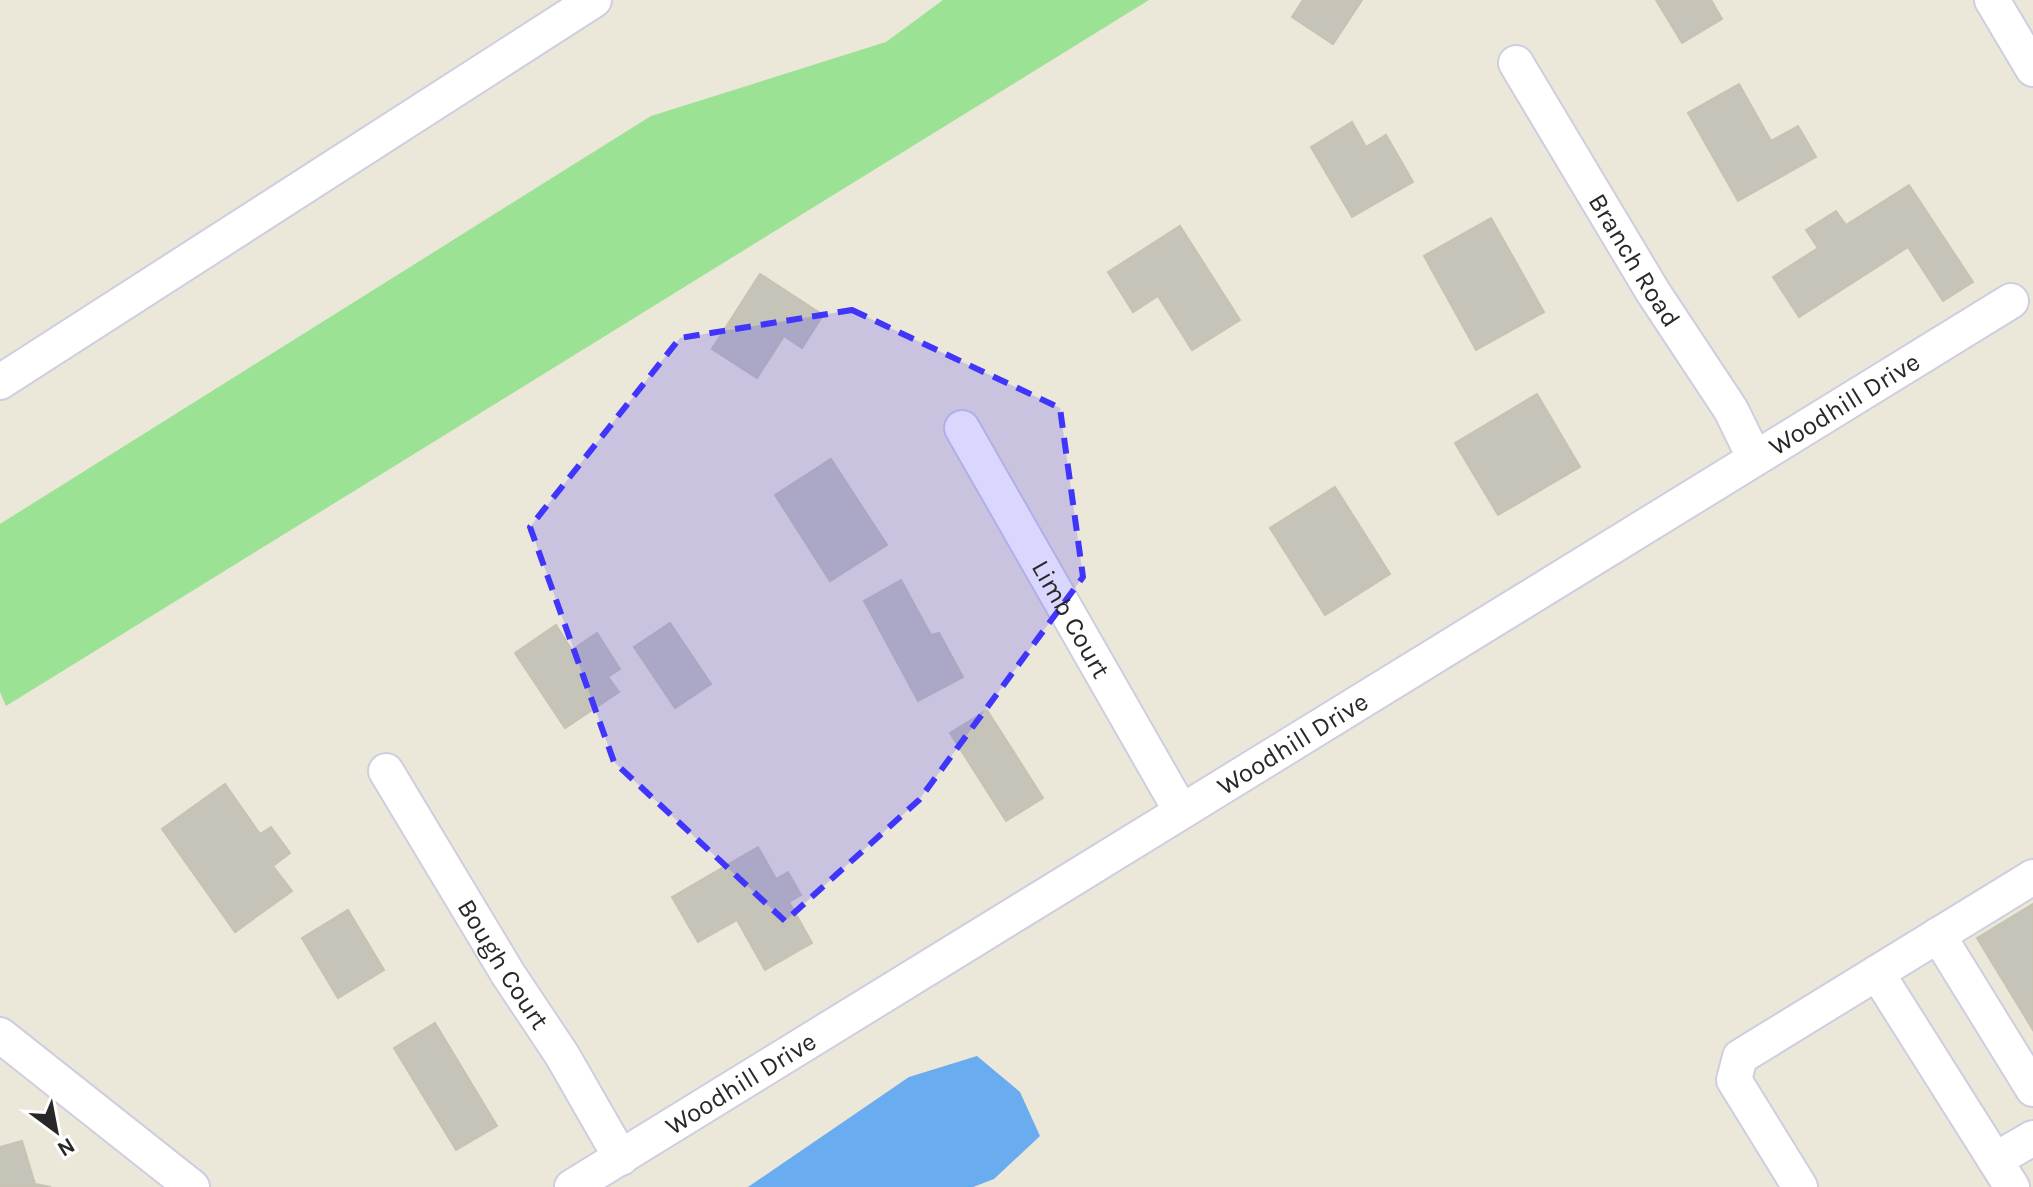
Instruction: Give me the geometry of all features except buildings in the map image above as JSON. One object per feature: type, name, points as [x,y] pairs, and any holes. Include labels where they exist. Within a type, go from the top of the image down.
[{"type":"street","points":[[0,382],[594,0]]},
{"type":"street","points":[[1992,0],[2033,69]]},
{"type":"street","name":"Branch Road","points":[[1516,63],[1653,292],[1731,410],[1754,457]]},
{"type":"street","name":"Woodhill Drive","points":[[572,1187],[2011,301]]},
{"type":"street","name":"Limb Court","points":[[962,428],[1181,811]]},
{"type":"street","name":"Bough Court","points":[[386,771],[508,974],[562,1055],[621,1158]]},
{"type":"street","points":[[1800,1187],[1734,1080],[1740,1057],[2033,877]]},
{"type":"street","points":[[1938,935],[2033,1089]]},
{"type":"street","points":[[1877,973],[2004,1174],[2033,1138]]},
{"type":"street","points":[[0,1035],[192,1187]]},
{"type":"highlighted area","points":[[852,310],[1060,408],[1083,577],[919,800],[785,921],[614,762],[530,527],[680,338]]},
{"type":"green space","points":[[943,0],[1149,0],[6,706],[0,692],[0,524],[651,116],[886,42]]},
{"type":"water","points":[[977,1056],[1020,1092],[1040,1136],[994,1179],[973,1187],[748,1187],[909,1077]]}]
